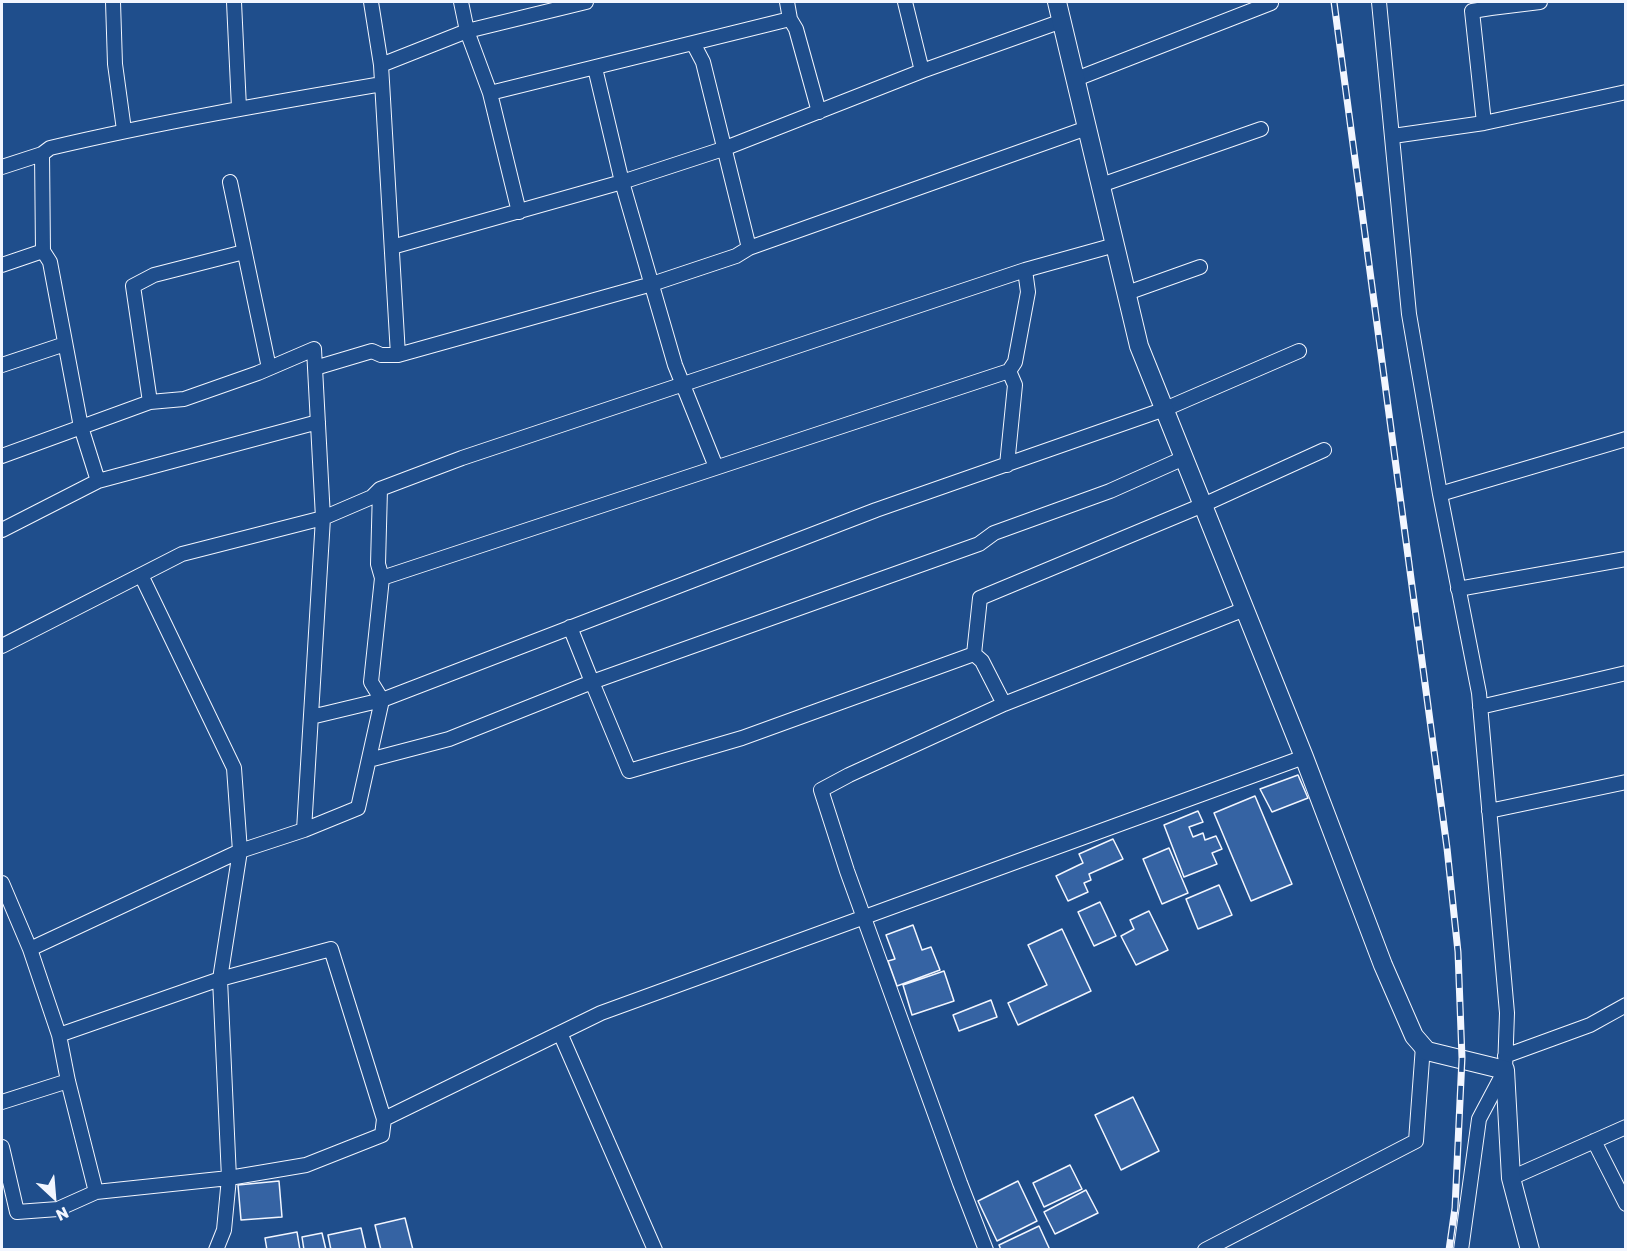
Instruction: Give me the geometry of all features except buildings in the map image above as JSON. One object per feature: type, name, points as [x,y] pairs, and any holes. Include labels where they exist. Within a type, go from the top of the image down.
[{"type":"street","points":[[113,2],[115,64],[124,130]]},
{"type":"street","points":[[234,2],[239,108]]},
{"type":"street","points":[[371,2],[381,65],[398,355]]},
{"type":"street","points":[[461,2],[467,31],[490,93],[519,212]]},
{"type":"street","points":[[381,65],[467,31],[586,2]]},
{"type":"street","points":[[787,2],[790,19],[796,29],[819,112]]},
{"type":"street","points":[[905,2],[922,71]]},
{"type":"street","points":[[1057,2],[1139,346],[1304,757],[1383,965],[1414,1036],[1427,1051],[1505,1063],[1590,1025],[1626,1005]]},
{"type":"street","points":[[1379,2],[1409,314],[1480,707],[1507,1013],[1505,1063],[1511,1178],[1530,1250]]},
{"type":"street","points":[[1484,123],[1472,11],[1490,5],[1540,2]]},
{"type":"street","points":[[1076,79],[1271,3]]},
{"type":"street","points":[[490,93],[790,19]]},
{"type":"street","points":[[392,246],[622,182],[723,149],[922,71],[1062,21]]},
{"type":"street","points":[[693,43],[703,62],[749,248]]},
{"type":"street","points":[[595,68],[622,182],[675,365],[716,467]]},
{"type":"street","points":[[2,167],[42,154],[50,148],[124,130],[382,84]]},
{"type":"street","points":[[1393,136],[1484,123],[1626,92]]},
{"type":"street","points":[[315,368],[372,351],[381,355],[398,355],[652,284],[736,256],[749,248],[1087,128]]},
{"type":"street","points":[[1101,185],[1261,129]]},
{"type":"street","points":[[42,154],[43,251],[50,262],[81,427],[98,481]]},
{"type":"street","points":[[230,182],[269,368]]},
{"type":"street","points":[[2,646],[182,554],[322,518],[372,497],[380,489],[462,458],[1025,270],[1115,245]]},
{"type":"street","points":[[2,265],[43,251]]},
{"type":"street","points":[[150,402],[133,286],[154,276],[244,252]]},
{"type":"street","points":[[1126,293],[1200,267]]},
{"type":"street","points":[[382,578],[1010,371],[1015,362],[1028,292],[1025,270]]},
{"type":"street","points":[[2,365],[65,344]]},
{"type":"street","points":[[2,456],[150,402],[184,399],[314,349],[322,518],[304,830]]},
{"type":"street","points":[[311,717],[382,700],[876,510],[1165,409],[1299,351]]},
{"type":"street","points":[[1007,465],[1015,385],[1010,371]]},
{"type":"street","points":[[2,530],[98,481],[318,422]]},
{"type":"street","points":[[1440,494],[1626,439]]},
{"type":"street","points":[[974,654],[980,598],[1203,505],[1324,450]]},
{"type":"street","points":[[369,760],[449,739],[592,682],[979,544],[994,533],[1110,491],[1184,458]]},
{"type":"street","points":[[30,949],[240,851],[304,830],[358,808],[382,700],[371,682],[382,578],[378,564],[380,489]]},
{"type":"street","points":[[1458,589],[1626,559]]},
{"type":"street","points":[[141,575],[234,768],[240,851],[220,979],[229,1178],[224,1230],[216,1250]]},
{"type":"street","points":[[986,1250],[864,917],[821,790],[1004,704],[1245,609]]},
{"type":"street","points":[[570,627],[629,771],[742,738],[974,654]]},
{"type":"street","points":[[974,654],[982,662],[1004,704]]},
{"type":"street","points":[[1480,707],[1626,673]]},
{"type":"street","points":[[384,1119],[601,1013],[1304,757]]},
{"type":"street","points":[[1489,811],[1626,782]]},
{"type":"street","points":[[2,883],[30,949],[59,1035],[96,1192]]},
{"type":"street","points":[[2,1147],[16,1212],[58,1209],[96,1192],[229,1178],[306,1165],[382,1135],[384,1119],[331,949],[220,979],[59,1035]]},
{"type":"street","points":[[560,1033],[655,1250]]},
{"type":"street","points":[[1205,1250],[1416,1141],[1423,1046]]},
{"type":"street","points":[[1461,1250],[1479,1119],[1505,1063]]},
{"type":"street","points":[[2,1102],[68,1081]]},
{"type":"street","points":[[1511,1178],[1626,1127]]},
{"type":"street","points":[[1594,1141],[1626,1204]]},
{"type":"railway","points":[[1334,2],[1447,848],[1458,952],[1462,1058],[1455,1208],[1449,1250]]}]
